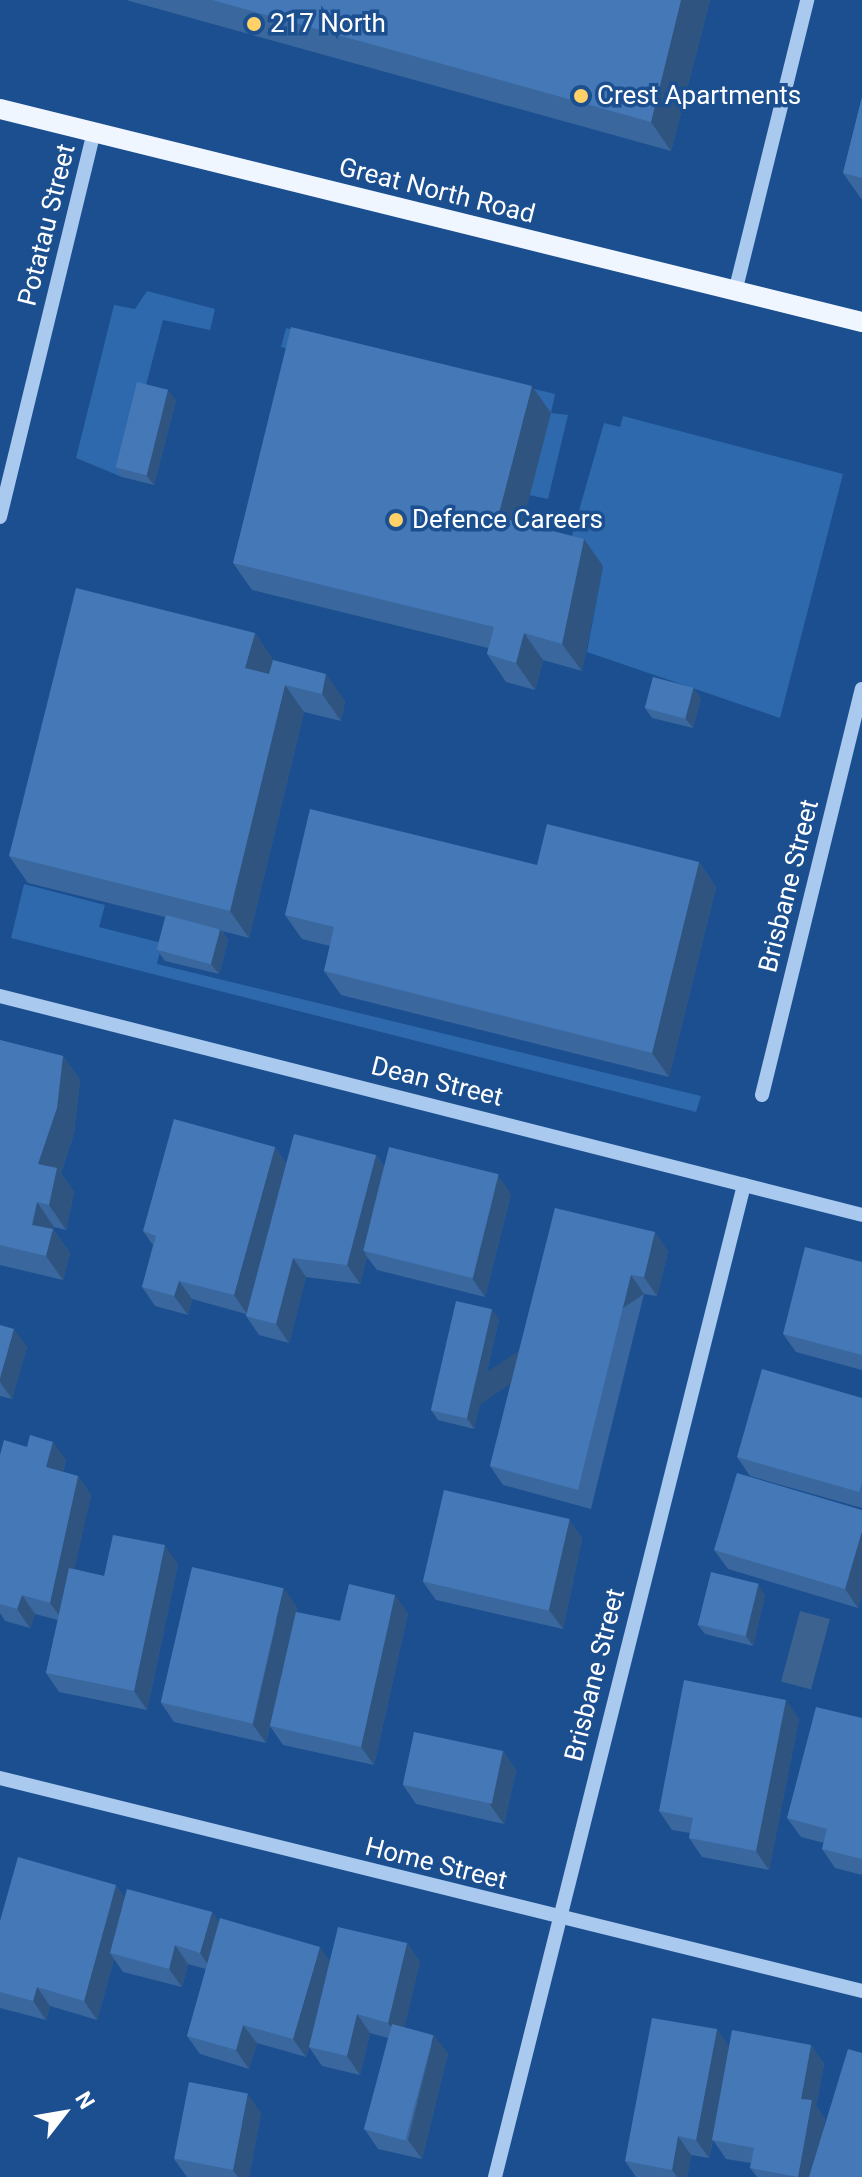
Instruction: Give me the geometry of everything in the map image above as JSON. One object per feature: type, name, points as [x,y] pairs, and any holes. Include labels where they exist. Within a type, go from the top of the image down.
[{"type":"main road","name":"Great North Road","points":[[0,109],[862,322]]},
{"type":"street","points":[[735,292],[807,0]]},
{"type":"street","name":"Potatau Street","points":[[0,517],[94,131]]},
{"type":"street","name":"Brisbane Street","points":[[762,1095],[862,689]]},
{"type":"street","name":"Dean Street","points":[[0,996],[862,1215]]},
{"type":"street","name":"Brisbane Street","points":[[495,2177],[744,1185]]},
{"type":"street","name":"Home Street","points":[[0,1778],[862,1991]]},
{"type":"shaded area","points":[[147,291],[215,309],[210,330],[163,320],[122,477],[76,458],[114,305],[135,309]]},
{"type":"shaded area","points":[[286,328],[555,394],[551,413],[568,415],[548,499],[529,495],[550,413],[281,347]]},
{"type":"shaded area","points":[[623,416],[843,474],[780,718],[587,652],[603,567],[566,556],[604,423],[620,427]]},
{"type":"shaded area","points":[[24,884],[105,905],[99,927],[162,943],[157,964],[701,1096],[696,1112],[11,938]]},
{"type":"shaded area","points":[[800,1611],[830,1619],[811,1690],[781,1682]]},
{"type":"building","name":"Crest Apartments","points":[[212,0],[681,0],[651,122]]},
{"type":"building","points":[[862,97],[862,178],[843,173]]},
{"type":"building","name":"Defence Careers","points":[[291,327],[532,386],[498,517],[584,539],[562,644],[524,633],[516,663],[487,654],[494,627],[233,563]]},
{"type":"building","points":[[137,382],[168,390],[147,475],[116,467]]},
{"type":"building","points":[[76,588],[255,633],[245,668],[269,674],[273,660],[326,674],[322,694],[285,685],[230,911],[9,856]]},
{"type":"building","points":[[653,677],[694,688],[685,719],[645,708]]},
{"type":"building","points":[[310,809],[537,865],[547,824],[699,862],[652,1053],[324,971],[334,927],[285,915]]},
{"type":"building","points":[[166,915],[220,929],[211,964],[157,950]]},
{"type":"building","points":[[0,1040],[63,1056],[57,1108],[38,1164],[57,1168],[49,1205],[37,1202],[32,1225],[53,1229],[46,1256],[0,1245]]},
{"type":"building","points":[[174,1119],[275,1147],[234,1295],[179,1281],[174,1296],[142,1287],[156,1236],[143,1231]]},
{"type":"building","points":[[294,1134],[376,1155],[347,1265],[293,1258],[276,1324],[246,1316]]},
{"type":"building","points":[[389,1147],[499,1174],[473,1278],[363,1251]]},
{"type":"building","points":[[555,1208],[655,1232],[644,1277],[631,1275],[578,1490],[490,1466]]},
{"type":"building","points":[[805,1247],[862,1262],[862,1355],[783,1334]]},
{"type":"building","points":[[456,1301],[492,1309],[467,1418],[431,1410]]},
{"type":"building","points":[[0,1325],[14,1329],[0,1378]]},
{"type":"building","points":[[762,1369],[862,1398],[862,1483],[859,1492],[737,1457]]},
{"type":"building","points":[[30,1435],[53,1442],[46,1467],[78,1476],[50,1603],[22,1595],[17,1609],[0,1604],[0,1455],[4,1440],[27,1447]]},
{"type":"building","points":[[737,1473],[862,1510],[862,1531],[845,1589],[714,1550]]},
{"type":"building","points":[[444,1490],[570,1519],[549,1611],[423,1582]]},
{"type":"building","points":[[113,1535],[165,1545],[134,1691],[46,1673],[69,1568],[104,1576]]},
{"type":"building","points":[[192,1567],[284,1588],[252,1724],[161,1702]]},
{"type":"building","points":[[711,1572],[759,1584],[745,1636],[698,1624]]},
{"type":"building","points":[[349,1584],[395,1595],[361,1747],[270,1726],[296,1612],[340,1621]]},
{"type":"building","points":[[684,1680],[786,1700],[756,1851],[689,1838],[693,1818],[659,1811]]},
{"type":"building","points":[[816,1707],[862,1718],[862,1859],[822,1849],[827,1829],[787,1818]]},
{"type":"building","points":[[414,1732],[503,1751],[492,1804],[403,1785]]},
{"type":"building","points":[[18,1857],[116,1885],[84,2001],[37,1987],[33,2001],[0,1992],[0,1921]]},
{"type":"building","points":[[127,1889],[212,1912],[200,1953],[175,1945],[169,1969],[110,1953]]},
{"type":"building","points":[[220,1918],[320,1947],[293,2039],[243,2025],[236,2050],[187,2036]]},
{"type":"building","points":[[338,1927],[407,1943],[388,2023],[357,2014],[347,2056],[309,2047]]},
{"type":"building","points":[[652,2018],[717,2029],[696,2140],[678,2136],[672,2170],[625,2161]]},
{"type":"building","points":[[392,2024],[434,2035],[405,2140],[364,2129]]},
{"type":"building","points":[[732,2030],[811,2045],[801,2099],[812,2100],[798,2177],[750,2168],[754,2148],[712,2140]]},
{"type":"building","points":[[848,2049],[862,2053],[862,2177],[809,2177]]},
{"type":"building","points":[[189,2082],[248,2093],[233,2170],[174,2159]]},
{"type":"place","name":"217 North","points":[[254,24]]},
{"type":"place","name":"Crest Apartments","points":[[581,96]]},
{"type":"place","name":"Defence Careers","points":[[396,520]]}]
